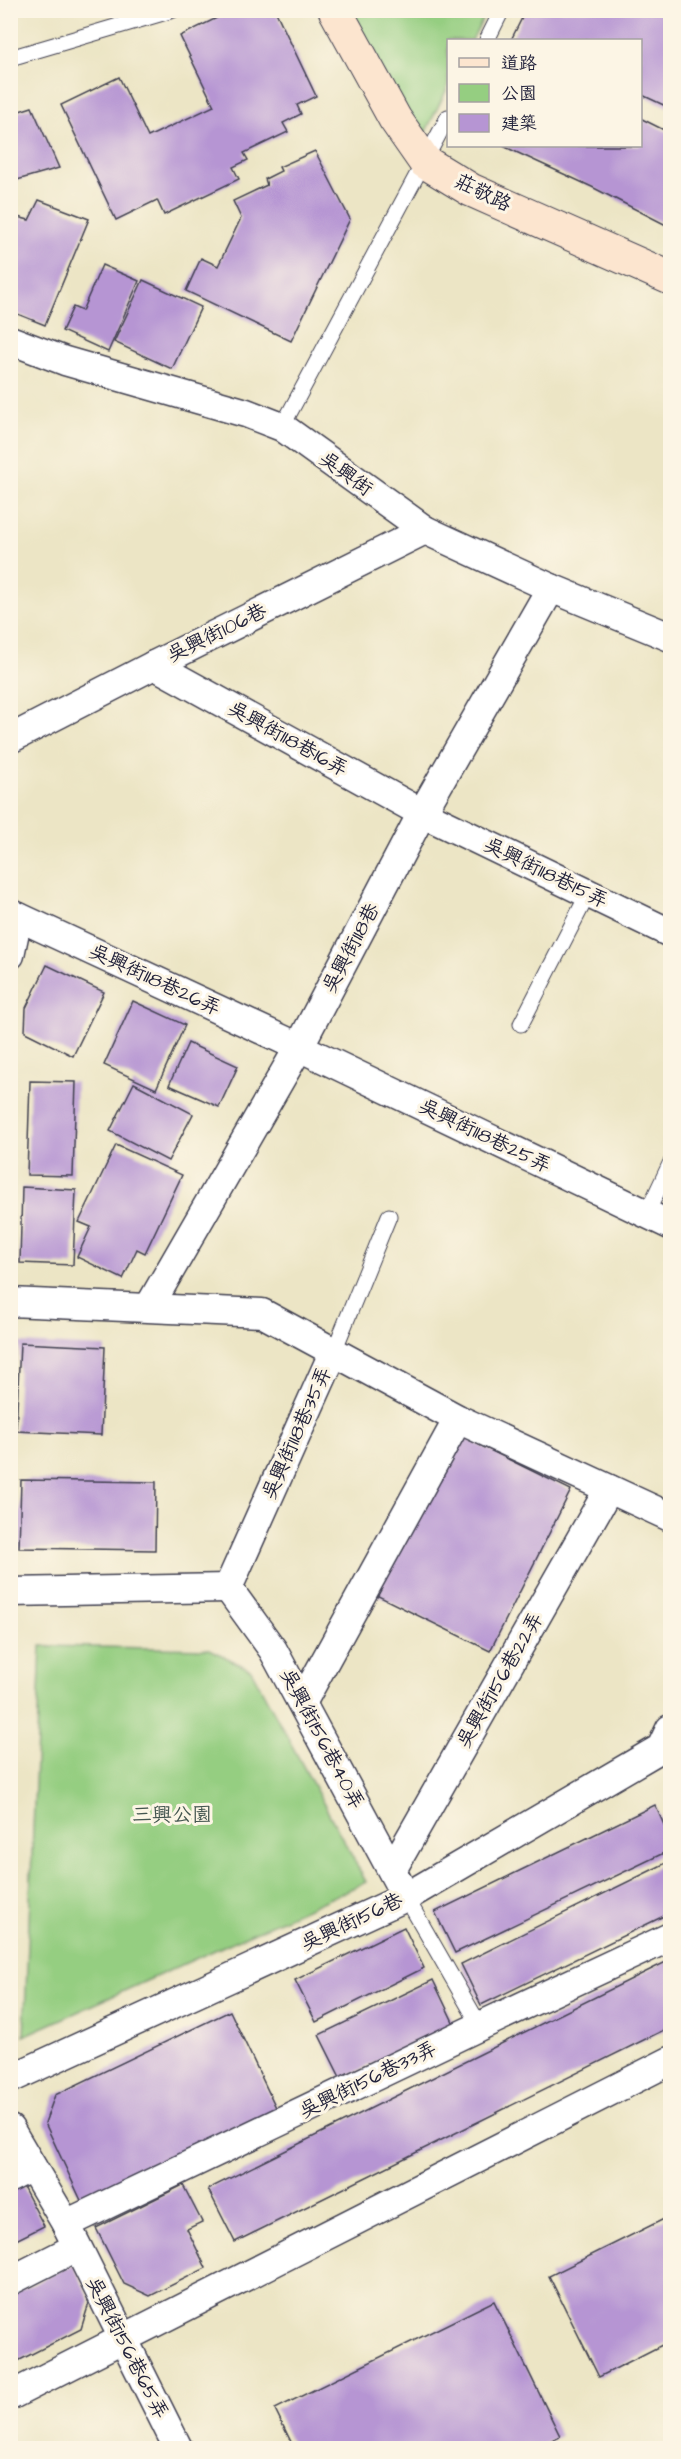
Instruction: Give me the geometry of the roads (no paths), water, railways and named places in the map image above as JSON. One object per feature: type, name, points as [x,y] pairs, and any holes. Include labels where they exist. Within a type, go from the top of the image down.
[{"type":"street","name":"莊敬路","points":[[335,10],[395,119],[425,162],[471,190],[670,278]]},
{"type":"street","name":"吳興街","points":[[10,340],[65,361],[246,413],[282,428],[425,530],[551,588],[670,638]]},
{"type":"street","name":"吳興街106巷","points":[[10,740],[154,664],[425,530]]},
{"type":"street","name":"吳興街118巷","points":[[148,1307],[299,1047],[422,813],[551,588]]},
{"type":"street","name":"吳興街118巷16弄","points":[[154,664],[422,813]]},
{"type":"street","name":"吳興街118巷15弄","points":[[422,813],[670,933]]},
{"type":"street","name":"吳興街118巷26弄","points":[[14,915],[299,1047]]},
{"type":"street","points":[[10,955],[14,915]]},
{"type":"street","name":"吳興街118巷25弄","points":[[299,1047],[659,1219]]},
{"type":"street","name":"吳興街118巷35弄","points":[[10,1302],[262,1313],[334,1351],[228,1588]]},
{"type":"street","points":[[334,1351],[458,1419],[670,1517]]},
{"type":"street","points":[[302,1703],[458,1419]]},
{"type":"street","name":"吳興街156巷22弄","points":[[392,1870],[609,1489]]},
{"type":"street","points":[[10,1592],[228,1588]]},
{"type":"street","name":"吳興街156巷40弄","points":[[228,1588],[273,1650],[406,1897]]},
{"type":"street","name":"吳興街156巷","points":[[10,2079],[406,1897],[667,1746]]},
{"type":"street","name":"吳興街156巷33弄","points":[[71,2236],[480,2026],[670,1937]]},
{"type":"street","points":[[10,2396],[670,2061]]},
{"type":"street","name":"吳興街156巷65弄","points":[[10,2129],[21,2173],[71,2236],[178,2448]]},
{"type":"street","points":[[10,2281],[71,2236]]},
{"type":"lane","points":[[10,58],[173,10]]},
{"type":"lane","points":[[488,39],[502,10]]},
{"type":"lane","points":[[282,428],[447,119]]},
{"type":"lane","points":[[521,1024],[588,894]]},
{"type":"lane","points":[[659,1219],[670,1164]]},
{"type":"lane","points":[[334,1351],[388,1216]]},
{"type":"lane","points":[[406,1897],[480,2026]]},
{"type":"park label","name":"三興公園","points":[[172,1815]]}]
